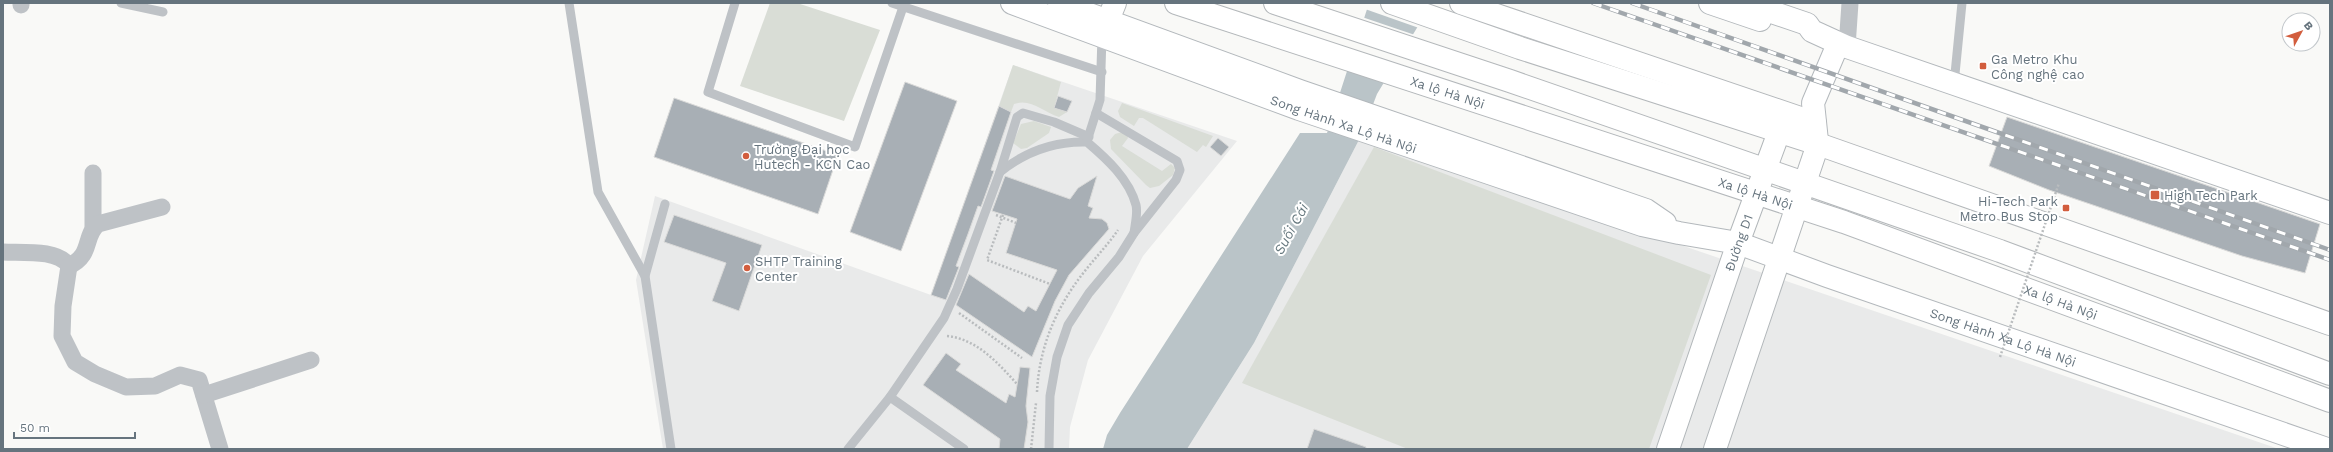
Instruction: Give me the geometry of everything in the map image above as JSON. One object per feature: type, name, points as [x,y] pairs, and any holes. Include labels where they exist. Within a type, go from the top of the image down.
[{"type":"main road","name":"Song Hành Xa Lộ Hà Nội","points":[[1012,3],[1109,19]]},
{"type":"main road","name":"Song Hành Xa Lộ Hà Nội","points":[[1059,3],[1109,19],[1300,100],[1487,163],[1642,224],[1679,233],[1738,242],[2327,449]]},
{"type":"main road","name":"Xa lộ Hà Nội","points":[[1176,3],[1844,222],[2330,401]]},
{"type":"main road","name":"Xa lộ Hà Nội","points":[[1275,3],[1510,81],[1764,171],[2000,251],[2327,374]]},
{"type":"main road","points":[[1392,3],[1520,48],[1779,132],[1811,122]]},
{"type":"main road","points":[[1461,3],[1811,122],[2330,324]]},
{"type":"main road","points":[[1710,3],[1805,35],[1812,31]]},
{"type":"main road","points":[[1745,3],[1807,24],[1812,31],[1842,45],[2330,213]]},
{"type":"main road","name":"Đường D1","points":[[1715,449],[1754,337],[1804,184],[1811,122],[1842,45]]},
{"type":"main road","name":"Đường D1","points":[[1668,449],[1738,242],[1779,132],[1811,122]]},
{"type":"main road","points":[[1680,140],[1715,179]]},
{"type":"main road","points":[[1655,449],[1694,339],[1708,329]]},
{"type":"main road","name":"Đường D1","points":[[1725,449],[1753,369],[1754,337]]},
{"type":"main road","points":[[2259,376],[2327,374]]},
{"type":"street","points":[[1842,45],[1850,3]]},
{"type":"street","points":[[3,252],[29,253],[67,262],[83,256],[93,228],[93,173]]},
{"type":"street","points":[[93,228],[98,224],[162,207]]},
{"type":"street","points":[[67,262],[62,336],[74,362],[95,374],[126,387],[155,386],[180,375],[199,380],[220,449]]},
{"type":"street","points":[[204,395],[311,360]]},
{"type":"lane","points":[[120,3],[163,12]]},
{"type":"lane","points":[[569,3],[598,192],[645,276],[671,449]]},
{"type":"lane","points":[[735,3],[708,92],[855,147],[903,7]]},
{"type":"lane","points":[[892,3],[1102,72]]},
{"type":"lane","points":[[1954,84],[1962,3]]},
{"type":"lane","points":[[1088,140],[1100,100],[1109,19]]},
{"type":"lane","points":[[848,449],[890,397],[950,306],[1000,172],[1017,117],[1023,113],[1054,122],[1088,140],[1119,173],[1129,190],[1136,206],[1134,233]]},
{"type":"lane","points":[[1049,449],[1050,396],[1057,357],[1068,325],[1089,293],[1119,257],[1134,233],[1176,180],[1180,170],[1177,161],[1096,113]]},
{"type":"lane","points":[[1000,172],[1013,162],[1044,148],[1088,140]]},
{"type":"lane","points":[[645,276],[665,204]]},
{"type":"lane","points":[[890,397],[964,449]]},
{"type":"path","points":[[2000,357],[2059,183]]},
{"type":"path","points":[[986,210],[1016,223]]},
{"type":"path","points":[[1002,216],[987,260],[1050,284]]},
{"type":"path","points":[[950,306],[1022,358]]},
{"type":"path","points":[[932,335],[954,337],[977,347],[988,354],[1017,384]]},
{"type":"shaded area","points":[[770,3],[797,3],[880,30],[844,121],[740,86]]},
{"type":"shaded area","name":"SHTP Training Center","points":[[1013,65],[1237,141],[1143,256],[1088,360],[1070,427],[1069,449],[663,449],[636,280],[655,196],[931,295]]},
{"type":"shaded area","points":[[1013,65],[1061,82],[1054,108],[1067,112],[1059,117],[1037,106],[1026,103],[1014,104],[1011,112],[999,106]]},
{"type":"shaded area","points":[[1122,103],[1213,136],[1206,147],[1203,145],[1197,152],[1143,118],[1139,118],[1134,126],[1120,117],[1118,111]]},
{"type":"shaded area","points":[[1034,121],[1051,127],[1049,133],[1027,148],[1021,149],[1013,143],[1021,124]]},
{"type":"shaded area","points":[[1122,132],[1127,134],[1128,138],[1122,146],[1162,171],[1171,164],[1175,168],[1173,175],[1159,186],[1150,188],[1146,185],[1111,149],[1110,140],[1115,134]]},
{"type":"shaded area","points":[[1361,136],[2279,449],[1187,449],[1254,343]]},
{"type":"shaded area","points":[[1374,147],[1711,275],[1649,449],[1408,449],[1242,383]]},
{"type":"water","name":"Suối Cái","points":[[1369,3],[1432,3],[1377,94],[1361,136],[1254,343],[1187,449],[1103,449],[1107,435],[1120,413],[1300,133],[1327,133]]},
{"type":"pier","points":[[1367,3],[1434,3],[1419,28],[1365,9]]},
{"type":"pier","points":[[1362,17],[1415,35],[1387,82],[1346,67]]},
{"type":"building","points":[[905,82],[957,101],[901,251],[850,232]]},
{"type":"building","points":[[1058,96],[1072,101],[1067,112],[1054,108]]},
{"type":"building","name":"Trường Đại học Hutech - KCN Cao","points":[[674,98],[838,155],[818,214],[654,157]]},
{"type":"building","points":[[999,106],[1011,112],[991,170],[994,171],[981,207],[978,206],[956,266],[959,267],[946,300],[931,295]]},
{"type":"building","points":[[2007,117],[2320,224],[2305,273],[2242,256],[2049,190],[1989,166]]},
{"type":"building","points":[[1218,138],[1229,147],[1221,156],[1210,147]]},
{"type":"building","points":[[1005,176],[1070,199],[1078,188],[1097,176],[1088,206],[1093,208],[1089,218],[1102,219],[1107,223],[1109,229],[1069,275],[1055,301],[1032,357],[956,305],[969,274],[1024,312],[1028,306],[1036,311],[1057,270],[1006,253],[1017,219],[992,211]]},
{"type":"building","points":[[674,215],[762,245],[739,311],[712,301],[726,263],[664,242]]},
{"type":"building","points":[[946,353],[961,364],[956,370],[1006,403],[1009,394],[1015,397],[1020,367],[1030,368],[1026,406],[1028,422],[1024,449],[999,449],[1000,439],[923,385]]},
{"type":"building","points":[[1314,429],[1366,447],[1366,449],[1307,449]]},
{"type":"railway","points":[[1593,3],[2330,260]]},
{"type":"railway","points":[[1632,3],[2330,250]]},
{"type":"place","name":"Ga Metro Khu Công nghệ cao","points":[[1983,66]]},
{"type":"place","name":"Trường Đại học Hutech - KCN Cao","points":[[746,156]]},
{"type":"place","name":"High Tech Park","points":[[2155,195]]},
{"type":"place","name":"Hi-Tech Park Metro Bus Stop","points":[[2066,208]]},
{"type":"place","name":"SHTP Training Center","points":[[747,268]]}]
